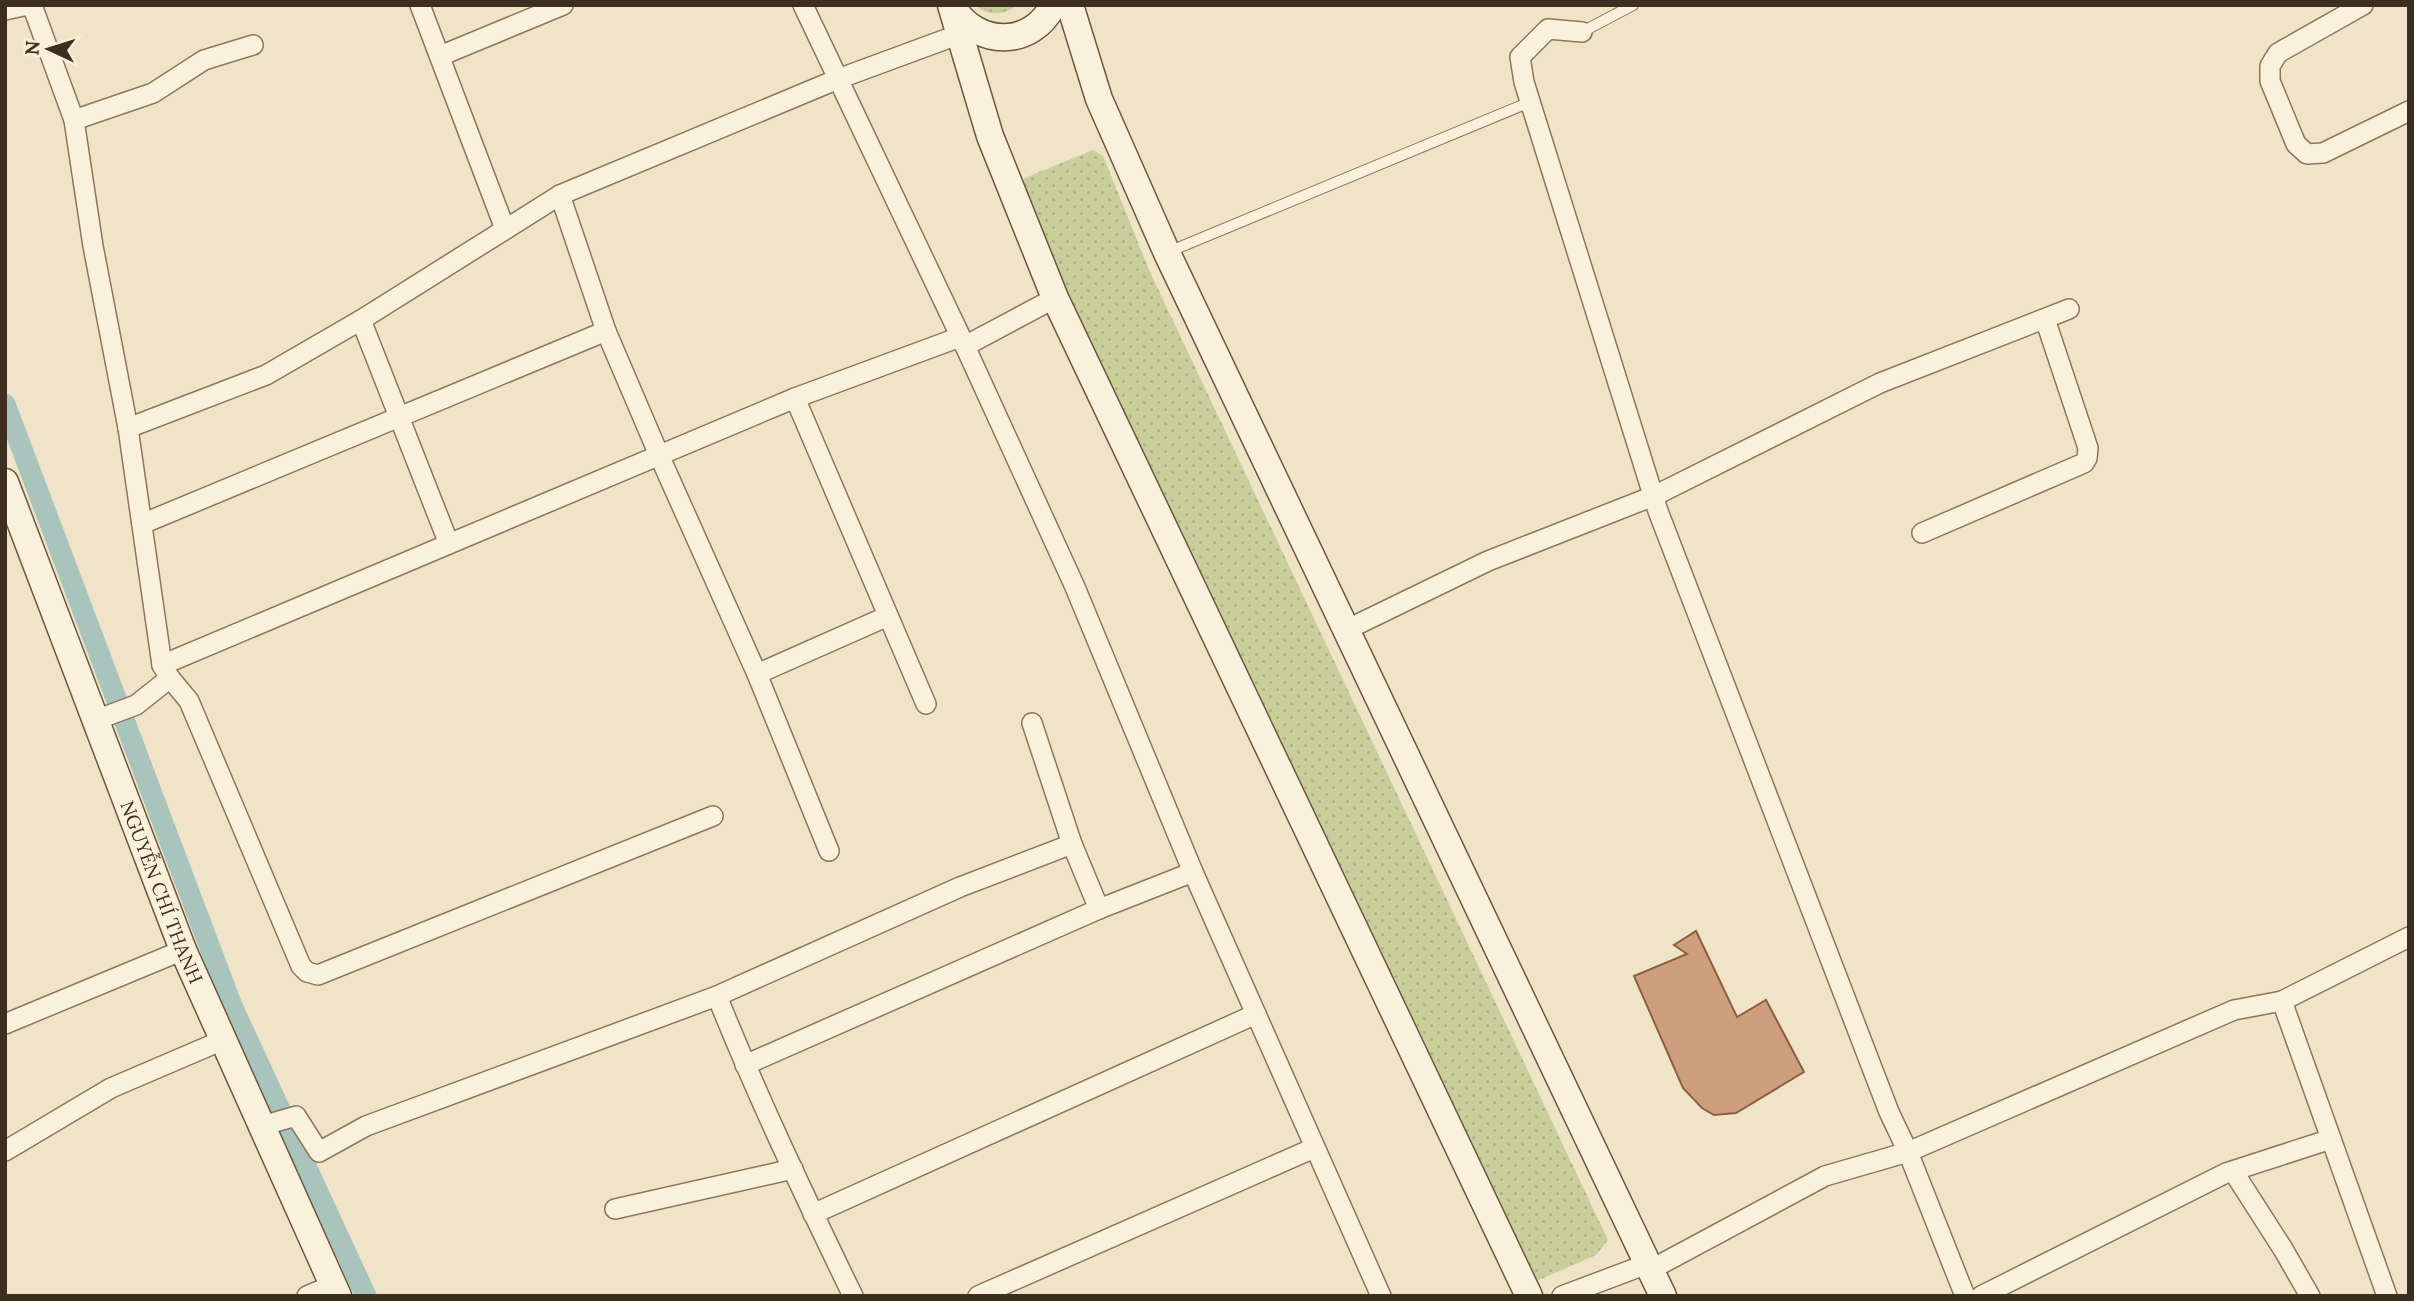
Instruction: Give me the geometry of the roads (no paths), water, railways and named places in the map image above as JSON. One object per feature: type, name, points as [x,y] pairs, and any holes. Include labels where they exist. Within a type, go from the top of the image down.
[{"type":"street","points":[[5,10],[30,5],[74,120],[93,246],[128,428],[166,671],[189,701],[301,966],[311,974],[318,975],[713,816]]},
{"type":"street","points":[[420,5],[505,229]]},
{"type":"street","points":[[440,56],[563,5]]},
{"type":"street","points":[[803,5],[963,342],[1075,587],[1194,872],[1381,1296]]},
{"type":"street","points":[[952,5],[966,24],[982,34],[1000,38],[1018,36],[1035,28],[1054,5]]},
{"type":"street","points":[[952,5],[990,136],[1055,298],[1529,1296]]},
{"type":"street","points":[[1070,5],[1100,99],[1167,253],[1663,1296]]},
{"type":"street","points":[[2364,5],[2278,53],[2270,66],[2270,81],[2296,144],[2307,154],[2323,153],[2409,111]]},
{"type":"street","points":[[1582,32],[1548,29],[1520,57],[1530,102],[1653,496],[1889,1112],[1908,1152],[1965,1296]]},
{"type":"street","points":[[128,428],[266,375],[361,320],[560,195],[838,79],[960,34]]},
{"type":"street","points":[[74,120],[153,93],[180,73],[204,60],[253,45]]},
{"type":"street","points":[[560,195],[606,331],[757,674],[829,851]]},
{"type":"street","points":[[96,720],[136,705],[166,671],[449,544],[795,398],[963,342],[1055,298]]},
{"type":"street","points":[[1346,631],[1488,561],[1653,496],[1880,383],[2069,309]]},
{"type":"street","points":[[1923,533],[2082,466],[2088,458],[2088,448],[2045,319]]},
{"type":"street","points":[[361,320],[449,544]]},
{"type":"street","points":[[142,524],[606,331]]},
{"type":"street","points":[[795,398],[926,704]]},
{"type":"street","name":"NGUYỄN CHÍ THANH","points":[[5,482],[183,950],[223,1040],[275,1123],[335,1290]]},
{"type":"street","points":[[757,674],[888,616]]},
{"type":"street","points":[[1032,723],[1072,844],[1100,909]]},
{"type":"street","points":[[275,1123],[296,1116],[319,1152],[366,1126],[717,996],[960,887],[1072,844]]},
{"type":"street","points":[[745,1065],[1100,909],[1194,872]]},
{"type":"street","points":[[1562,1296],[1649,1267],[1825,1176],[1908,1152],[2234,1010],[2282,1001],[2409,937]]},
{"type":"street","points":[[5,1024],[183,950]]},
{"type":"street","points":[[717,996],[745,1065],[853,1296]]},
{"type":"street","points":[[2282,1001],[2387,1296]]},
{"type":"street","points":[[813,1214],[1256,1014]]},
{"type":"street","points":[[5,1151],[111,1088],[223,1040]]},
{"type":"street","points":[[1981,1296],[2233,1171],[2331,1139]]},
{"type":"street","points":[[978,1296],[1314,1148]]},
{"type":"street","points":[[615,1209],[793,1169]]},
{"type":"street","points":[[2233,1171],[2310,1296]]},
{"type":"street","points":[[307,1296],[335,1290]]},
{"type":"lane","points":[[1582,32],[1633,5]]},
{"type":"lane","points":[[1167,253],[1530,102]]},
{"type":"waterway","points":[[5,404],[232,1006],[366,1296]]}]
